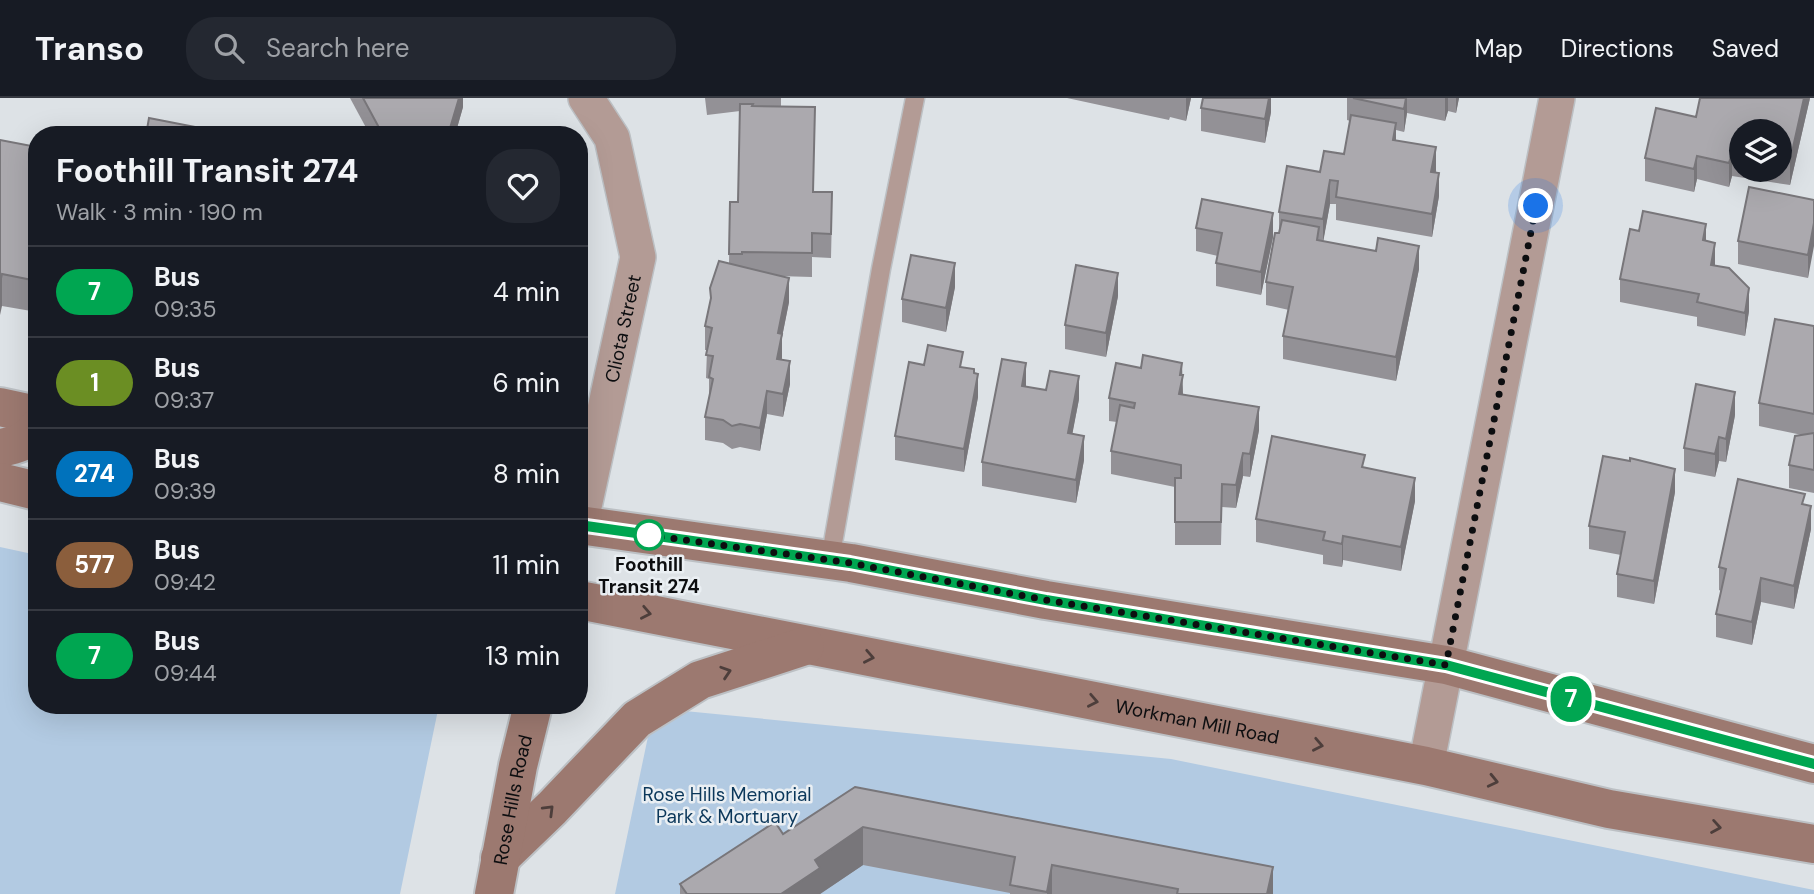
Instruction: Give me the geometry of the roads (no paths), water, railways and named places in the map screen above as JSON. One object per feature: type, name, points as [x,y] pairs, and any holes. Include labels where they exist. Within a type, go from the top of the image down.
[{"type":"main road","points":[[0,407],[28,413]]},
{"type":"main road","points":[[0,448],[19,444],[28,438]]},
{"type":"main road","points":[[0,482],[28,489]]},
{"type":"main road","points":[[588,527],[831,560],[1046,600],[1446,665],[1814,764]]},
{"type":"main road","name":"Workman Mill Road","points":[[588,602],[1426,765],[1609,809],[1814,844]]},
{"type":"main road","points":[[497,876],[552,808],[637,719],[700,680],[808,644]]},
{"type":"main road","name":"Rose Hills Road","points":[[497,876],[531,714]]},
{"type":"street","name":"Cliota Street","points":[[586,98],[612,138],[638,257],[588,485]]},
{"type":"street","points":[[1426,765],[1557,98]]},
{"type":"lane","points":[[831,560],[881,269],[915,98]]},
{"type":"place","name":"Foothill Transit 274","points":[[649,535]]},
{"type":"park label","name":"Rose Hills Memorial Park & Mortuary","points":[[727,805]]}]
